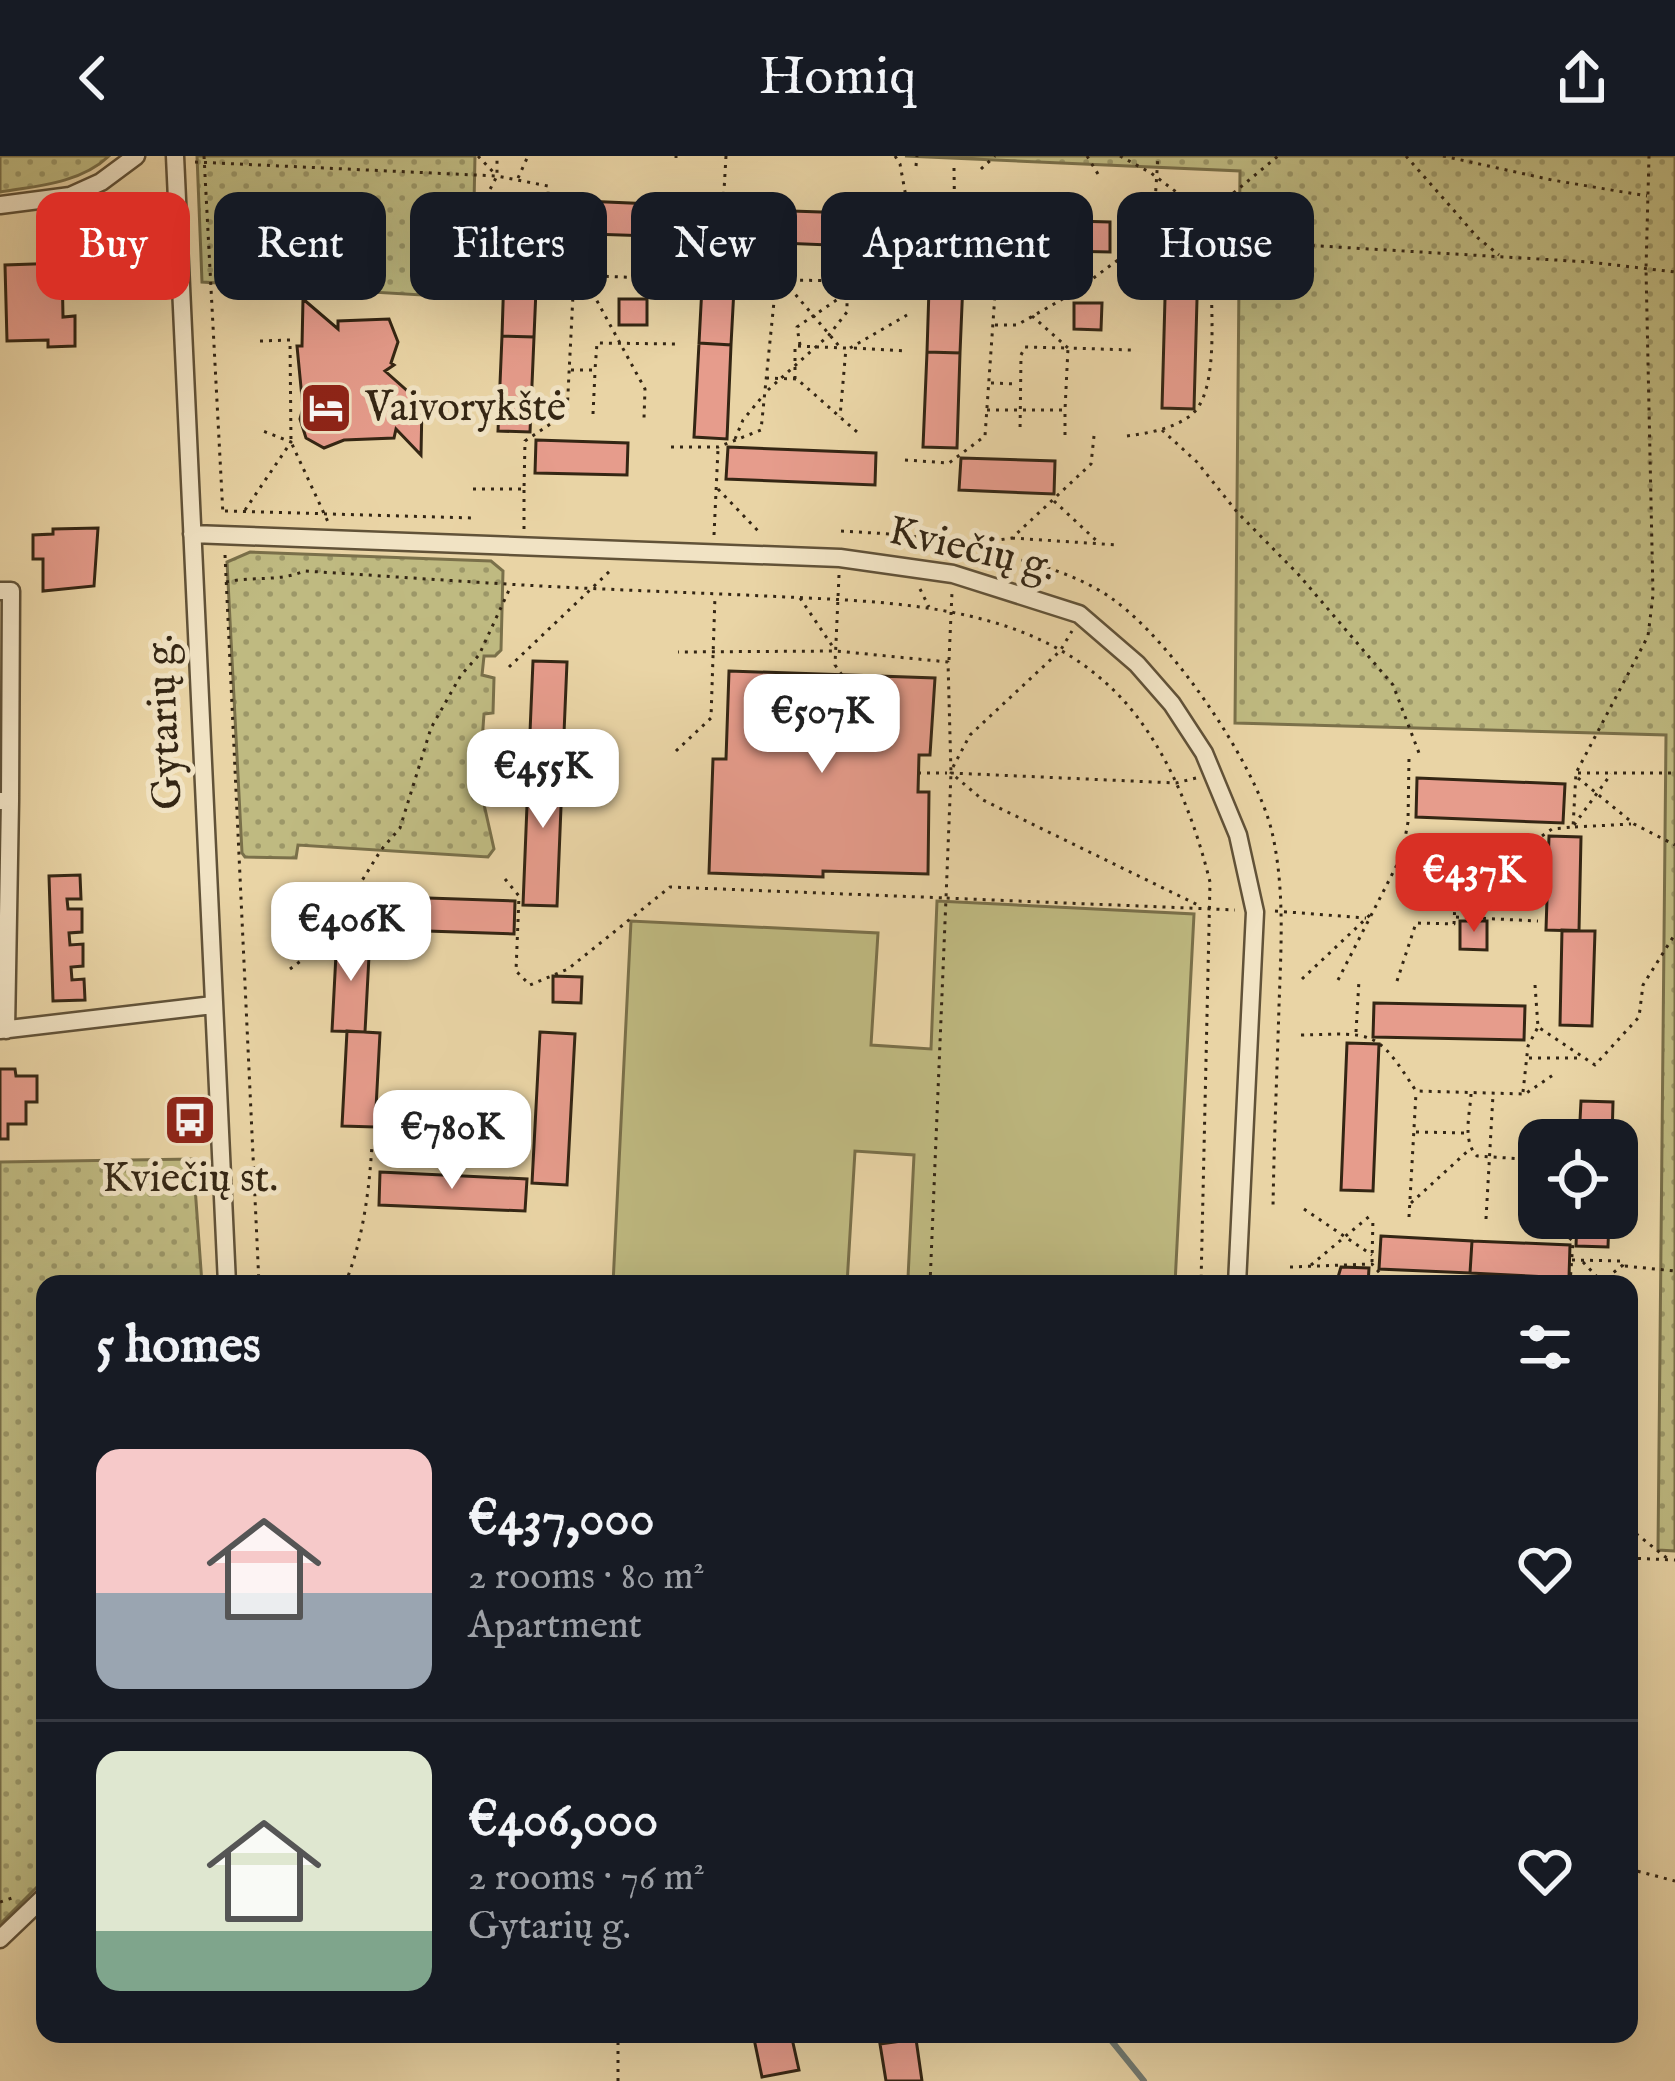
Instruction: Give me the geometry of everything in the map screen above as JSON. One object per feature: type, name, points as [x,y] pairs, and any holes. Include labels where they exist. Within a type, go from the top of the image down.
[{"type":"street","points":[[0,205],[70,196],[136,156]]},
{"type":"street","name":"Gytarių g.","points":[[175,159],[227,1275]]},
{"type":"street","name":"Kviečių g.","points":[[193,534],[840,558],[953,574],[1079,614],[1137,664],[1172,704],[1204,753],[1238,835],[1255,911],[1237,1275]]},
{"type":"street","points":[[0,591],[11,591],[3,1030],[213,1005]]},
{"type":"street","points":[[0,1939],[36,1905]]},
{"type":"path","points":[[478,156],[497,176]]},
{"type":"path","points":[[488,192],[497,176],[497,156]]},
{"type":"path","points":[[518,180],[528,156]]},
{"type":"path","points":[[724,192],[726,156]]},
{"type":"path","points":[[895,156],[905,192]]},
{"type":"path","points":[[916,166],[917,156]]},
{"type":"path","points":[[981,169],[995,156]]},
{"type":"path","points":[[1088,156],[1098,174]]},
{"type":"path","points":[[1120,156],[1177,192]]},
{"type":"path","points":[[1155,192],[1158,156]]},
{"type":"path","points":[[1235,192],[1278,156]]},
{"type":"path","points":[[1406,156],[1478,238],[1500,256]]},
{"type":"path","points":[[1443,156],[1552,181],[1648,196]]},
{"type":"path","points":[[1573,827],[1576,775],[1648,636],[1655,574],[1646,269],[1648,156]]},
{"type":"path","points":[[175,159],[497,176],[548,186],[548,192]]},
{"type":"path","points":[[204,159],[259,1275]]},
{"type":"path","points":[[954,168],[954,192]]},
{"type":"path","points":[[1314,246],[1675,272]]},
{"type":"path","points":[[797,299],[838,346]]},
{"type":"path","points":[[567,412],[573,300]]},
{"type":"path","points":[[596,300],[646,389],[644,418]]},
{"type":"path","points":[[671,447],[718,447],[761,430],[776,300]]},
{"type":"path","points":[[800,346],[797,327],[837,300]]},
{"type":"path","points":[[734,441],[742,421],[765,394],[830,335],[847,312],[847,300]]},
{"type":"path","points":[[905,460],[949,463],[986,436],[995,300]]},
{"type":"path","points":[[993,325],[1018,325],[1062,300]]},
{"type":"path","points":[[1127,436],[1162,430],[1194,414],[1205,393],[1212,300]]},
{"type":"path","points":[[848,348],[907,315]]},
{"type":"path","points":[[1032,316],[1068,348]]},
{"type":"path","points":[[260,341],[290,340],[291,442],[336,539]]},
{"type":"path","points":[[592,414],[597,343],[679,344]]},
{"type":"path","points":[[795,379],[795,346],[906,351]]},
{"type":"path","points":[[1020,433],[1025,347],[1132,350]]},
{"type":"path","points":[[840,417],[848,348]]},
{"type":"path","points":[[1065,435],[1068,348]]},
{"type":"path","points":[[569,370],[595,370]]},
{"type":"path","points":[[766,379],[795,379],[857,432]]},
{"type":"path","points":[[989,382],[1021,384]]},
{"type":"path","points":[[987,410],[1065,410]]},
{"type":"path","points":[[524,545],[525,441],[567,412],[578,413]]},
{"type":"path","points":[[1162,430],[1197,462],[1393,685],[1419,752]]},
{"type":"path","points":[[263,431],[291,442]]},
{"type":"path","points":[[1012,538],[1091,464],[1094,436]]},
{"type":"path","points":[[244,511],[291,442]]},
{"type":"path","points":[[713,554],[718,447]]},
{"type":"path","points":[[716,488],[782,556]]},
{"type":"path","points":[[473,489],[524,489]]},
{"type":"path","points":[[1053,500],[1100,544]]},
{"type":"path","points":[[223,511],[473,518]]},
{"type":"path","points":[[841,531],[958,546],[1026,563],[1091,587],[1114,600],[1191,680],[1238,754],[1272,830],[1282,911],[1273,1208]]},
{"type":"path","points":[[958,546],[1012,538],[1118,545]]},
{"type":"path","points":[[509,667],[629,551]]},
{"type":"path","points":[[226,582],[288,578],[304,571],[880,600],[1013,628],[1099,676],[1128,707],[1176,783],[1201,844],[1213,909],[1201,1275]]},
{"type":"path","points":[[839,573],[835,665],[842,675]]},
{"type":"path","points":[[930,1275],[951,773],[953,574]]},
{"type":"path","points":[[1085,599],[1091,587]]},
{"type":"path","points":[[290,968],[322,945],[381,850],[400,828],[431,728],[461,675],[479,655],[510,588]]},
{"type":"path","points":[[676,751],[711,718],[715,594]]},
{"type":"path","points":[[800,598],[836,651]]},
{"type":"path","points":[[951,773],[970,735],[1060,651],[1072,630]]},
{"type":"path","points":[[678,652],[836,651],[949,662]]},
{"type":"path","points":[[1338,980],[1402,855],[1408,822],[1409,758]]},
{"type":"path","points":[[918,773],[1176,783],[1198,777]]},
{"type":"path","points":[[951,773],[983,800],[1205,908]]},
{"type":"path","points":[[1573,827],[1612,773]]},
{"type":"path","points":[[1576,775],[1675,773]]},
{"type":"path","points":[[1576,775],[1634,824],[1675,845]]},
{"type":"path","points":[[1542,836],[1552,829],[1634,824]]},
{"type":"path","points":[[505,879],[519,896],[516,970],[530,985],[568,970],[670,887],[1255,911]]},
{"type":"path","points":[[1397,981],[1416,922],[1454,924],[1455,902]]},
{"type":"path","points":[[1282,911],[1366,918]]},
{"type":"path","points":[[1302,979],[1373,912]]},
{"type":"path","points":[[1454,917],[1538,921]]},
{"type":"path","points":[[1538,1028],[1594,1065],[1640,1017],[1643,985],[1675,934]]},
{"type":"path","points":[[1356,1034],[1359,980]]},
{"type":"path","points":[[1523,1094],[1527,1058],[1538,1028],[1535,985]]},
{"type":"path","points":[[1301,1035],[1356,1034],[1386,1045],[1416,1091],[1409,1217]]},
{"type":"path","points":[[1527,1058],[1585,1058]]},
{"type":"path","points":[[1416,1091],[1523,1094],[1553,1075]]},
{"type":"path","points":[[1471,1093],[1470,1149],[1477,1156],[1518,1159]]},
{"type":"path","points":[[1486,1219],[1493,1093]]},
{"type":"path","points":[[1414,1132],[1469,1133]]},
{"type":"path","points":[[349,1275],[369,1195],[372,1145]]},
{"type":"path","points":[[1410,1204],[1470,1149]]},
{"type":"path","points":[[1304,1209],[1372,1255]]},
{"type":"path","points":[[1310,1267],[1372,1215],[1372,1264],[1381,1275]]},
{"type":"path","points":[[1571,1239],[1571,1275]]},
{"type":"path","points":[[1572,1260],[1622,1261],[1623,1265]]},
{"type":"path","points":[[1582,1260],[1594,1275]]},
{"type":"path","points":[[1290,1267],[1372,1264]]},
{"type":"path","points":[[1611,1275],[1623,1265],[1675,1271]]},
{"type":"path","points":[[1638,1535],[1672,1560]]},
{"type":"path","points":[[1638,1558],[1672,1560]]},
{"type":"path","points":[[1638,1871],[1675,1881]]},
{"type":"path","points":[[618,2043],[618,2081]]},
{"type":"shaded area","points":[[0,156],[109,156],[72,178],[0,192]]},
{"type":"shaded area","points":[[197,156],[475,156],[474,192],[410,192],[410,294],[386,293],[386,192],[214,192],[214,283],[202,282]]},
{"type":"shaded area","points":[[905,156],[1675,156],[1675,1551],[1658,1550],[1666,735],[1235,723],[1239,300],[1314,300],[1314,192],[1240,192],[1240,171]]},
{"type":"shaded area","points":[[250,552],[491,561],[503,571],[501,650],[495,656],[484,656],[482,675],[494,678],[493,713],[484,714],[479,782],[494,849],[488,857],[298,845],[296,858],[245,857],[227,562]]},
{"type":"shaded area","points":[[937,901],[1194,914],[1175,1275],[908,1275],[914,1155],[855,1151],[848,1275],[613,1275],[631,921],[878,933],[871,1045],[931,1049]]},
{"type":"shaded area","points":[[193,1159],[201,1275],[36,1275],[36,1888],[0,1924],[0,1162]]},
{"type":"building","points":[[607,202],[631,203],[631,235],[607,235]]},
{"type":"building","points":[[797,211],[821,212],[821,245],[797,244]]},
{"type":"building","points":[[1093,222],[1110,222],[1110,252],[1093,252]]},
{"type":"building","points":[[36,264],[36,300],[63,300],[63,317],[75,316],[75,346],[48,347],[48,340],[7,341],[5,265]]},
{"type":"building","points":[[619,299],[647,300],[647,325],[619,325]]},
{"type":"building","points":[[303,300],[338,329],[338,321],[389,319],[398,342],[394,365],[385,371],[422,404],[421,455],[396,429],[394,438],[344,440],[324,448],[306,438],[300,419],[297,346],[302,346]]},
{"type":"building","points":[[503,300],[536,300],[534,337],[502,336]]},
{"type":"building","points":[[701,300],[733,300],[731,345],[699,343]]},
{"type":"building","points":[[929,300],[962,300],[960,353],[927,352]]},
{"type":"building","points":[[1165,300],[1197,300],[1194,409],[1162,408]]},
{"type":"building","points":[[1074,303],[1102,303],[1101,330],[1074,329]]},
{"type":"building","points":[[502,336],[534,337],[530,432],[498,431]]},
{"type":"building","points":[[699,343],[731,345],[727,439],[694,437]]},
{"type":"building","points":[[927,352],[960,353],[957,448],[923,447]]},
{"type":"building","points":[[536,440],[628,443],[627,475],[535,473]]},
{"type":"building","points":[[728,447],[876,453],[875,485],[726,479]]},
{"type":"building","points":[[961,458],[1055,461],[1054,494],[959,490]]},
{"type":"building","points":[[98,528],[94,586],[43,591],[43,559],[33,559],[33,535],[53,534],[53,529]]},
{"type":"building","points":[[533,661],[567,662],[563,757],[529,756]]},
{"type":"building","points":[[729,671],[935,678],[930,755],[919,755],[918,792],[929,792],[928,874],[709,873],[713,759],[726,759]]},
{"type":"building","points":[[529,756],[563,757],[557,906],[523,905]]},
{"type":"building","points":[[1417,778],[1565,784],[1563,823],[1416,817]]},
{"type":"building","points":[[1549,836],[1581,837],[1579,931],[1546,930]]},
{"type":"building","points":[[80,875],[81,899],[67,899],[68,909],[82,909],[82,932],[69,933],[70,945],[83,944],[83,966],[71,967],[72,980],[84,979],[85,1000],[53,1001],[49,876]]},
{"type":"building","points":[[368,896],[515,901],[514,934],[367,929]]},
{"type":"building","points":[[1460,921],[1487,921],[1487,950],[1460,949]]},
{"type":"building","points":[[1562,930],[1595,931],[1592,1026],[1560,1025]]},
{"type":"building","points":[[337,935],[370,937],[365,1032],[332,1031]]},
{"type":"building","points":[[553,976],[582,977],[581,1003],[553,1002]]},
{"type":"building","points":[[1374,1003],[1525,1006],[1524,1040],[1373,1037]]},
{"type":"building","points":[[347,1031],[380,1033],[375,1127],[342,1126]]},
{"type":"building","points":[[540,1032],[575,1034],[567,1185],[532,1183]]},
{"type":"building","points":[[1347,1043],[1379,1044],[1373,1191],[1341,1190]]},
{"type":"building","points":[[0,1069],[15,1069],[16,1076],[37,1076],[37,1102],[26,1102],[26,1124],[8,1124],[8,1139],[0,1139]]},
{"type":"building","points":[[1581,1101],[1613,1102],[1613,1119],[1580,1119]]},
{"type":"building","points":[[380,1172],[527,1179],[525,1211],[379,1205]]},
{"type":"building","points":[[1381,1236],[1472,1241],[1470,1273],[1379,1269]]},
{"type":"building","points":[[1576,1239],[1608,1239],[1608,1247],[1576,1246]]},
{"type":"building","points":[[1472,1241],[1570,1245],[1569,1275],[1470,1273]]},
{"type":"building","points":[[1341,1267],[1369,1268],[1369,1275],[1339,1275]]},
{"type":"building","points":[[755,2043],[793,2043],[799,2070],[762,2077]]},
{"type":"building","points":[[917,2043],[922,2081],[886,2081],[880,2044]]},
{"type":"waterway","points":[[1113,2043],[1144,2081]]},
{"type":"place","name":"Vaivorykštė","points":[[326,408]]},
{"type":"place","name":"Kviečių st.","points":[[190,1120]]}]
